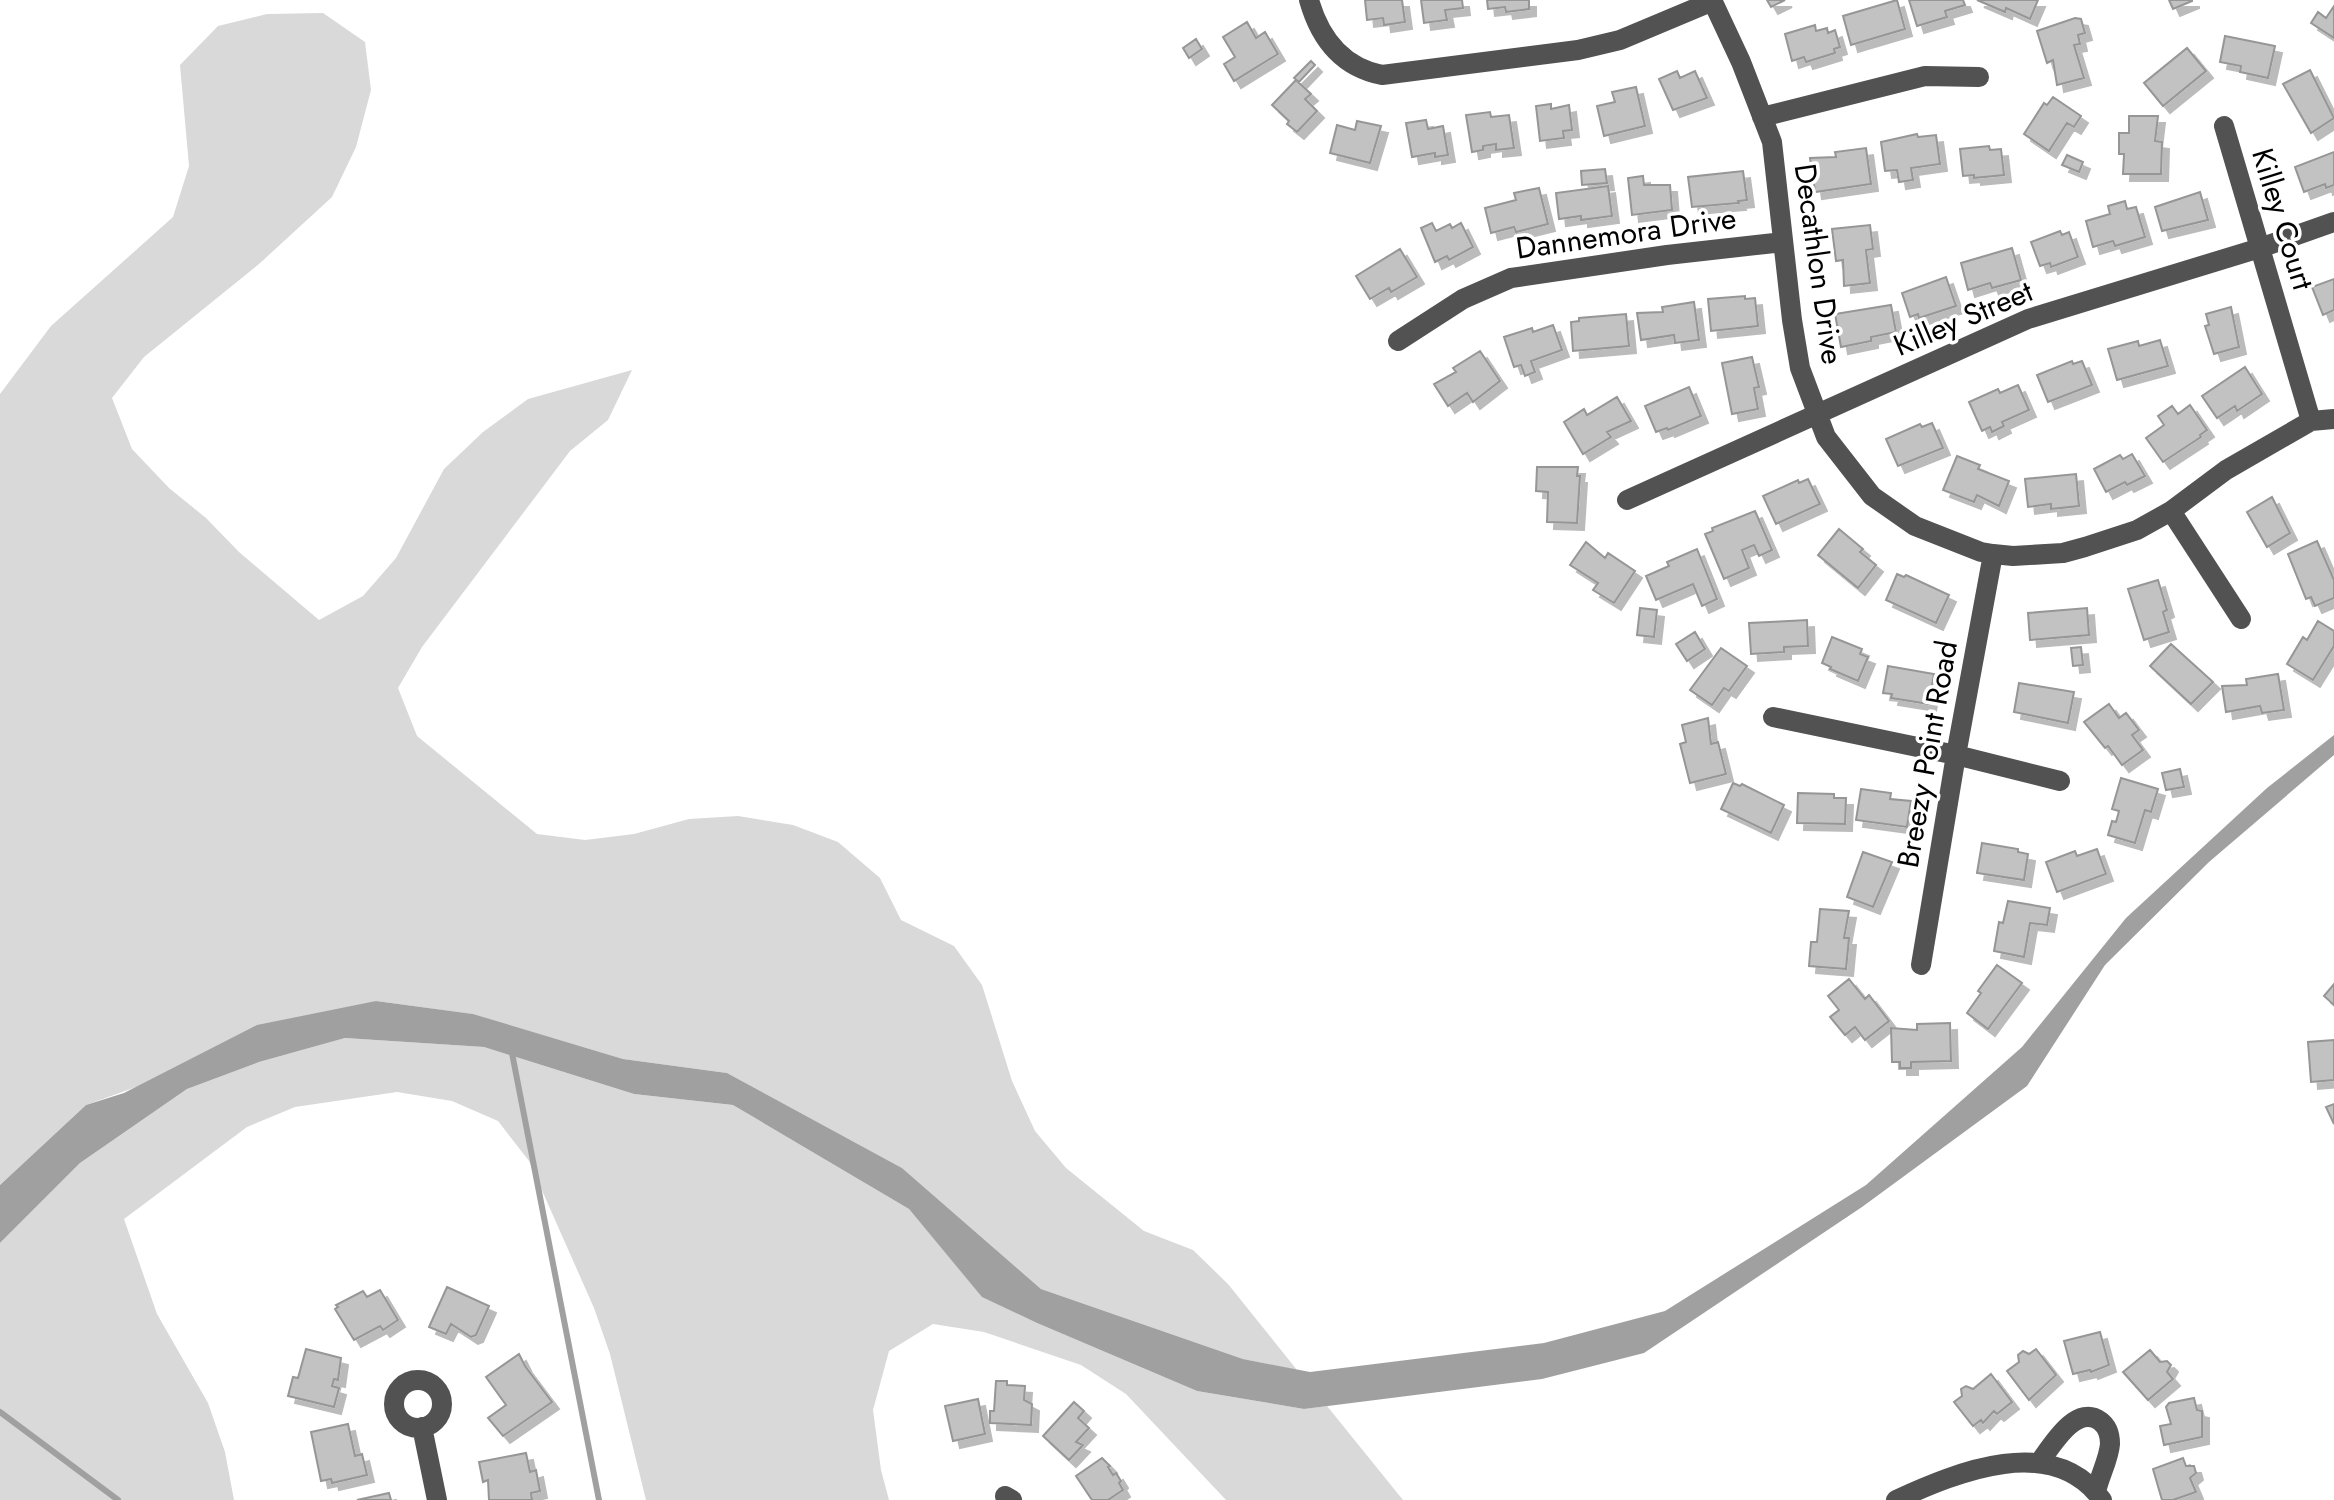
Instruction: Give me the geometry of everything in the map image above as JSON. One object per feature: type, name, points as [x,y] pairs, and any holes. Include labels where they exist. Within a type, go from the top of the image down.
[{"type":"street","points":[[1309,0],[1322,32],[1337,53],[1350,64],[1382,75],[1578,50],[1620,40],[1713,0]]},
{"type":"street","name":"Decathlon Drive","points":[[1713,0],[1772,142],[1800,368],[1826,437],[1872,496],[1915,526],[1993,554],[2013,556],[2074,550],[2137,530],[2171,511],[2226,470],[2311,421],[2334,419]]},
{"type":"street","points":[[1762,117],[1925,76],[1979,77]]},
{"type":"street","name":"Killey Court","points":[[2224,126],[2311,421]]},
{"type":"street","name":"Killey Street","points":[[1627,500],[2028,319],[2260,248],[2334,222]]},
{"type":"street","name":"Dannemora Drive","points":[[1398,341],[1463,299],[1511,278],[1783,242]]},
{"type":"street","points":[[2171,511],[2241,619]]},
{"type":"street","name":"Breezy Point Road","points":[[1921,965],[1993,554]]},
{"type":"street","points":[[1773,717],[1956,755],[2060,781]]},
{"type":"street","points":[[1896,1500],[1989,1466],[2021,1462],[2069,1471],[2099,1496],[2110,1440],[2106,1427],[2098,1419],[2086,1417],[2074,1421],[2039,1463]]},
{"type":"street","points":[[422,1427],[437,1500]]},
{"type":"shaded area","points":[[323,13],[365,42],[371,90],[356,147],[332,197],[259,264],[144,357],[112,398],[132,449],[169,488],[319,620],[363,596],[396,558],[444,469],[483,432],[528,399],[632,370],[608,420],[570,451],[422,647],[398,688],[417,736],[537,834],[585,840],[634,834],[689,819],[738,816],[793,825],[838,842],[880,878],[901,920],[954,946],[982,985],[1012,1081],[1035,1131],[1066,1168],[1144,1231],[1193,1250],[1228,1284],[1297,1370],[1243,1359],[1041,1289],[902,1168],[727,1073],[623,1059],[472,1014],[376,1001],[86,1105],[0,1185],[0,394],[51,326],[173,217],[189,166],[180,65],[218,26],[267,14]]},
{"type":"shaded area","points":[[2334,735],[2334,755],[2209,862],[2105,965],[2027,1086],[1862,1207],[1644,1353],[1542,1379],[1304,1409],[1197,1391],[982,1297],[909,1209],[733,1105],[634,1094],[484,1047],[345,1038],[259,1062],[187,1089],[80,1163],[0,1243],[0,1185],[86,1105],[124,1093],[257,1025],[376,1001],[473,1014],[623,1059],[727,1073],[902,1168],[1041,1289],[1243,1359],[1310,1372],[1544,1343],[1665,1311],[1866,1185],[2022,1047],[2126,918],[2267,788]]},
{"type":"shaded area","points":[[345,1038],[484,1047],[634,1094],[733,1105],[909,1209],[983,1297],[1197,1391],[1304,1409],[1327,1406],[1403,1500],[1226,1500],[1126,1394],[1081,1365],[984,1332],[933,1324],[889,1351],[873,1410],[881,1470],[889,1500],[646,1500],[610,1354],[594,1308],[529,1161],[498,1121],[452,1101],[397,1092],[295,1107],[247,1127],[124,1219],[157,1314],[208,1403],[225,1452],[234,1500],[0,1500],[0,1243],[80,1163],[187,1089],[259,1062]]},
{"type":"building","points":[[1365,0],[1402,0],[1405,22],[1384,25],[1383,18],[1367,20]]},
{"type":"building","points":[[1421,0],[1462,0],[1463,8],[1445,10],[1447,20],[1424,23]]},
{"type":"building","points":[[1487,0],[1529,0],[1529,9],[1506,12],[1505,7],[1488,9]]},
{"type":"building","points":[[1767,0],[1785,0],[1771,7]]},
{"type":"building","points":[[1897,0],[1905,29],[1851,45],[1843,16]]},
{"type":"building","points":[[1909,0],[1963,0],[1965,5],[1945,11],[1947,17],[1917,26]]},
{"type":"building","points":[[1977,0],[2038,0],[2030,19]]},
{"type":"building","points":[[2169,0],[2192,0],[2192,1],[2173,9]]},
{"type":"building","points":[[2334,6],[2334,38],[2311,23],[2318,12],[2326,18]]},
{"type":"building","points":[[2075,18],[2081,19],[2085,33],[2078,35],[2080,44],[2074,45],[2084,78],[2057,85],[2053,60],[2047,63],[2037,31]]},
{"type":"building","points":[[1247,22],[1256,38],[1265,32],[1278,54],[1234,81],[1224,64],[1235,57],[1223,37]]},
{"type":"building","points":[[1815,25],[1816,31],[1827,28],[1828,33],[1835,30],[1840,47],[1834,49],[1835,53],[1806,62],[1804,57],[1792,61],[1785,34]]},
{"type":"building","points":[[2225,36],[2275,46],[2268,78],[2240,72],[2241,66],[2220,62]]},
{"type":"building","points":[[1196,39],[1202,49],[1189,58],[1183,48]]},
{"type":"building","points":[[2187,48],[2206,71],[2163,106],[2144,83]]},
{"type":"building","points":[[1311,61],[1315,65],[1299,82],[1294,78]]},
{"type":"building","points":[[2310,70],[2334,118],[2311,133],[2283,84]]},
{"type":"building","points":[[1677,71],[1680,78],[1695,71],[1707,98],[1673,110],[1659,79]]},
{"type":"building","points":[[1296,80],[1311,94],[1305,99],[1317,111],[1297,132],[1272,105]]},
{"type":"building","points":[[1636,87],[1645,126],[1604,136],[1597,106],[1615,102],[1612,92]]},
{"type":"building","points":[[2053,97],[2081,116],[2074,127],[2067,123],[2049,151],[2024,134],[2044,103],[2047,105]]},
{"type":"building","points":[[1551,104],[1551,109],[1569,105],[1572,130],[1563,131],[1564,138],[1540,141],[1536,106]]},
{"type":"building","points":[[1490,112],[1491,117],[1509,115],[1514,148],[1496,150],[1496,144],[1472,152],[1466,115]]},
{"type":"building","points":[[2129,116],[2158,116],[2155,141],[2162,142],[2161,174],[2123,174],[2124,154],[2119,154],[2119,133],[2129,133]]},
{"type":"building","points":[[1426,120],[1428,129],[1443,126],[1448,155],[1435,157],[1435,153],[1412,157],[1406,123]]},
{"type":"building","points":[[1357,121],[1381,126],[1370,163],[1330,153],[1337,125],[1355,130]]},
{"type":"building","points":[[1917,134],[1918,137],[1936,135],[1940,164],[1911,168],[1913,180],[1899,182],[1897,170],[1885,171],[1881,142]]},
{"type":"building","points":[[1989,146],[1990,150],[2001,149],[2004,175],[1963,176],[1960,149]]},
{"type":"building","points":[[1866,148],[1871,184],[1815,192],[1810,158],[1836,157],[1835,152]]},
{"type":"building","points":[[2334,152],[2334,185],[2326,188],[2325,184],[2304,192],[2295,167]]},
{"type":"building","points":[[2067,155],[2083,162],[2079,172],[2062,165]]},
{"type":"building","points":[[1605,169],[1607,183],[1582,185],[1581,171]]},
{"type":"building","points":[[1743,171],[1747,200],[1692,207],[1688,177]]},
{"type":"building","points":[[1643,176],[1644,185],[1670,185],[1672,210],[1632,215],[1628,178]]},
{"type":"building","points":[[1608,186],[1612,216],[1559,219],[1556,193]]},
{"type":"building","points":[[1539,188],[1548,224],[1516,232],[1514,227],[1491,233],[1485,208],[1516,200],[1514,193]]},
{"type":"building","points":[[2200,192],[2208,220],[2162,231],[2155,207]]},
{"type":"building","points":[[2125,201],[2127,209],[2136,207],[2145,237],[2115,246],[2113,241],[2093,247],[2086,221],[2110,214],[2108,206]]},
{"type":"building","points":[[1432,223],[1436,231],[1450,224],[1452,228],[1461,223],[1473,247],[1449,260],[1447,256],[1435,262],[1421,228]]},
{"type":"building","points":[[1870,225],[1873,249],[1866,250],[1870,283],[1844,286],[1843,260],[1836,261],[1832,229]]},
{"type":"building","points":[[2060,231],[2062,235],[2069,232],[2078,257],[2051,267],[2050,263],[2040,266],[2031,242]]},
{"type":"building","points":[[2012,248],[2021,280],[1992,288],[1990,283],[1968,290],[1961,263]]},
{"type":"building","points":[[1400,249],[1417,277],[1391,292],[1389,288],[1370,299],[1356,276]]},
{"type":"building","points":[[1946,277],[1956,306],[1919,318],[1918,314],[1910,317],[1902,293]]},
{"type":"building","points":[[2334,279],[2334,310],[2323,315],[2312,287]]},
{"type":"building","points":[[1745,296],[1745,299],[1755,298],[1758,326],[1711,331],[1708,299]]},
{"type":"building","points":[[1694,302],[1699,340],[1675,343],[1674,335],[1641,340],[1637,313],[1663,312],[1662,307]]},
{"type":"building","points":[[1891,305],[1896,332],[1841,347],[1835,314]]},
{"type":"building","points":[[2231,307],[2239,347],[2214,354],[2205,326],[2209,325],[2206,314]]},
{"type":"building","points":[[1626,314],[1629,346],[1573,351],[1571,322],[1579,321],[1579,318]]},
{"type":"building","points":[[1553,325],[1562,350],[1531,361],[1535,372],[1525,376],[1521,365],[1514,367],[1504,337]]},
{"type":"building","points":[[2160,340],[2168,366],[2117,380],[2108,349],[2138,341],[2139,346]]},
{"type":"building","points":[[1480,351],[1500,381],[1473,402],[1467,393],[1448,406],[1434,384],[1456,372],[1453,368]]},
{"type":"building","points":[[1752,357],[1759,387],[1754,388],[1758,409],[1732,414],[1722,363]]},
{"type":"building","points":[[2072,361],[2073,364],[2082,361],[2092,385],[2048,402],[2037,375]]},
{"type":"building","points":[[2245,367],[2262,394],[2237,411],[2235,406],[2217,418],[2202,396]]},
{"type":"building","points":[[2018,385],[2029,410],[2002,422],[2004,426],[1992,432],[1990,427],[1982,431],[1969,402],[1998,389],[2000,393]]},
{"type":"building","points":[[1689,387],[1701,416],[1656,432],[1645,406]]},
{"type":"building","points":[[1617,397],[1631,421],[1607,432],[1611,437],[1583,454],[1564,422],[1584,409],[1587,415]]},
{"type":"building","points":[[2190,405],[2207,430],[2163,462],[2146,438],[2164,425],[2158,416],[2172,406],[2178,414]]},
{"type":"building","points":[[1932,423],[1943,448],[1898,466],[1886,439],[1920,424],[1922,427]]},
{"type":"building","points":[[2132,454],[2145,476],[2106,492],[2094,469],[2120,455],[2123,459]]},
{"type":"building","points":[[1957,456],[1980,465],[1978,469],[2009,481],[1999,506],[1977,495],[1974,502],[1943,490]]},
{"type":"building","points":[[1537,467],[1578,467],[1577,523],[1547,522],[1548,492],[1536,491]]},
{"type":"building","points":[[2076,474],[2079,506],[2051,509],[2051,504],[2028,507],[2025,479]]},
{"type":"building","points":[[1808,479],[1820,504],[1776,524],[1763,496],[1798,480],[1799,483]]},
{"type":"building","points":[[2272,497],[2290,533],[2267,547],[2247,512]]},
{"type":"building","points":[[1755,511],[1772,550],[1759,556],[1754,545],[1742,550],[1749,568],[1724,579],[1705,534],[1713,531],[1712,528]]},
{"type":"building","points":[[1839,529],[1863,549],[1860,552],[1876,565],[1858,588],[1818,555]]},
{"type":"building","points":[[2317,541],[2334,580],[2334,598],[2315,606],[2311,597],[2306,599],[2288,554]]},
{"type":"building","points":[[1586,542],[1605,558],[1608,553],[1635,571],[1614,603],[1593,590],[1598,583],[1570,565]]},
{"type":"building","points":[[1697,549],[1717,599],[1702,606],[1693,584],[1656,600],[1646,576],[1669,566],[1667,562]]},
{"type":"building","points":[[1897,574],[1906,575],[1949,595],[1936,623],[1886,600]]},
{"type":"building","points":[[2158,580],[2167,610],[2163,612],[2169,632],[2144,640],[2128,589]]},
{"type":"building","points":[[1640,608],[1657,610],[1654,637],[1637,635]]},
{"type":"building","points":[[2087,608],[2089,635],[2030,640],[2028,613]]},
{"type":"building","points":[[1807,620],[1808,646],[1784,647],[1784,652],[1751,654],[1749,623]]},
{"type":"building","points":[[2318,621],[2334,631],[2334,646],[2313,680],[2287,664],[2303,637],[2307,640]]},
{"type":"building","points":[[1695,632],[1705,649],[1687,661],[1676,644]]},
{"type":"building","points":[[1832,637],[1862,649],[1860,654],[1868,657],[1858,681],[1822,663]]},
{"type":"building","points":[[2171,644],[2213,682],[2191,704],[2150,666]]},
{"type":"building","points":[[2081,647],[2083,665],[2073,666],[2071,648]]},
{"type":"building","points":[[1721,648],[1747,666],[1729,691],[1724,688],[1712,705],[1690,690]]},
{"type":"building","points":[[1888,666],[1934,674],[1929,704],[1891,698],[1892,694],[1883,693]]},
{"type":"building","points":[[2278,674],[2284,710],[2262,713],[2260,706],[2226,712],[2222,686],[2247,685],[2246,679]]},
{"type":"building","points":[[2019,683],[2074,692],[2068,723],[2014,712]]},
{"type":"building","points":[[2109,704],[2119,718],[2126,713],[2139,730],[2132,735],[2143,750],[2122,765],[2084,722]]},
{"type":"building","points":[[1708,718],[1711,744],[1718,742],[1726,774],[1690,783],[1680,744],[1686,742],[1682,725]]},
{"type":"building","points":[[2180,769],[2184,787],[2166,790],[2162,773]]},
{"type":"building","points":[[2121,778],[2158,789],[2151,812],[2145,810],[2135,843],[2108,835],[2119,811],[2112,809]]},
{"type":"building","points":[[1733,783],[1742,784],[1784,805],[1771,833],[1721,809]]},
{"type":"building","points":[[1861,789],[1891,793],[1890,799],[1911,801],[1907,827],[1856,820]]},
{"type":"building","points":[[1798,793],[1834,794],[1834,798],[1846,798],[1845,824],[1797,823]]},
{"type":"building","points":[[1982,843],[2018,849],[2018,852],[2028,854],[2024,880],[1977,873]]},
{"type":"building","points":[[2097,849],[2106,874],[2057,892],[2046,862],[2075,851],[2077,856]]},
{"type":"building","points":[[1863,852],[1892,862],[1873,907],[1847,897]]},
{"type":"building","points":[[2008,901],[2050,908],[2047,925],[2030,923],[2024,957],[1994,951],[1999,922],[2003,923]]},
{"type":"building","points":[[1820,909],[1849,911],[1844,938],[1849,938],[1846,969],[1809,966],[1811,942],[1817,942]]},
{"type":"building","points":[[1997,965],[2022,983],[1988,1029],[1967,1013]]},
{"type":"building","points":[[1849,979],[1865,999],[1869,995],[1889,1021],[1865,1040],[1855,1027],[1845,1035],[1830,1017],[1839,1010],[1828,996]]},
{"type":"building","points":[[2334,984],[2334,1005],[2324,996]]},
{"type":"building","points":[[1950,1023],[1951,1061],[1911,1062],[1911,1068],[1900,1068],[1900,1062],[1892,1062],[1891,1028],[1917,1030],[1917,1024]]},
{"type":"building","points":[[2334,1040],[2334,1080],[2311,1082],[2308,1042]]},
{"type":"building","points":[[2334,1104],[2334,1124],[2326,1107]]},
{"type":"building","points":[[447,1287],[489,1306],[476,1335],[471,1337],[451,1324],[446,1334],[429,1327]]},
{"type":"building","points":[[380,1290],[398,1320],[383,1330],[380,1326],[354,1340],[335,1309],[338,1307],[336,1305],[363,1291],[367,1297]]},
{"type":"building","points":[[2100,1332],[2109,1365],[2091,1372],[2073,1374],[2064,1341]]},
{"type":"building","points":[[306,1349],[341,1358],[338,1380],[334,1379],[332,1386],[339,1388],[334,1407],[288,1396],[293,1377],[298,1378]]},
{"type":"building","points":[[2036,1349],[2056,1375],[2029,1400],[2007,1371],[2019,1362],[2018,1355],[2023,1351],[2029,1354]]},
{"type":"building","points":[[2150,1350],[2160,1362],[2167,1361],[2171,1365],[2167,1372],[2173,1379],[2148,1400],[2123,1372]]},
{"type":"building","points":[[519,1354],[552,1402],[503,1436],[488,1418],[506,1405],[486,1377]]},
{"type":"building","points":[[1991,1374],[2012,1402],[1997,1414],[1994,1411],[1983,1423],[1981,1420],[1973,1426],[1954,1402],[1962,1396],[1961,1389],[1966,1386],[1973,1389]]},
{"type":"building","points":[[996,1381],[1025,1386],[1024,1400],[1032,1404],[1031,1425],[990,1423]]},
{"type":"building","points":[[2194,1398],[2197,1410],[2202,1411],[2202,1437],[2164,1445],[2160,1426],[2171,1424],[2166,1407],[2169,1403]]},
{"type":"building","points":[[978,1399],[985,1434],[953,1441],[945,1406]]},
{"type":"building","points":[[1074,1402],[1084,1411],[1078,1418],[1089,1428],[1076,1442],[1083,1445],[1069,1460],[1043,1436]]},
{"type":"building","points":[[348,1424],[355,1456],[362,1454],[367,1475],[332,1483],[331,1479],[321,1481],[311,1432]]},
{"type":"building","points":[[526,1453],[530,1472],[536,1470],[540,1491],[531,1493],[532,1500],[489,1500],[488,1480],[483,1482],[479,1462]]},
{"type":"building","points":[[1102,1458],[1113,1475],[1116,1473],[1123,1490],[1108,1500],[1092,1500],[1076,1476]]},
{"type":"building","points":[[2183,1458],[2186,1466],[2194,1466],[2196,1473],[2190,1478],[2196,1492],[2173,1500],[2162,1500],[2153,1469]]},
{"type":"building","points":[[389,1493],[391,1500],[357,1500]]},
{"type":"waterway","points":[[511,1048],[599,1500]]},
{"type":"waterway","points":[[0,1412],[118,1500]]}]
